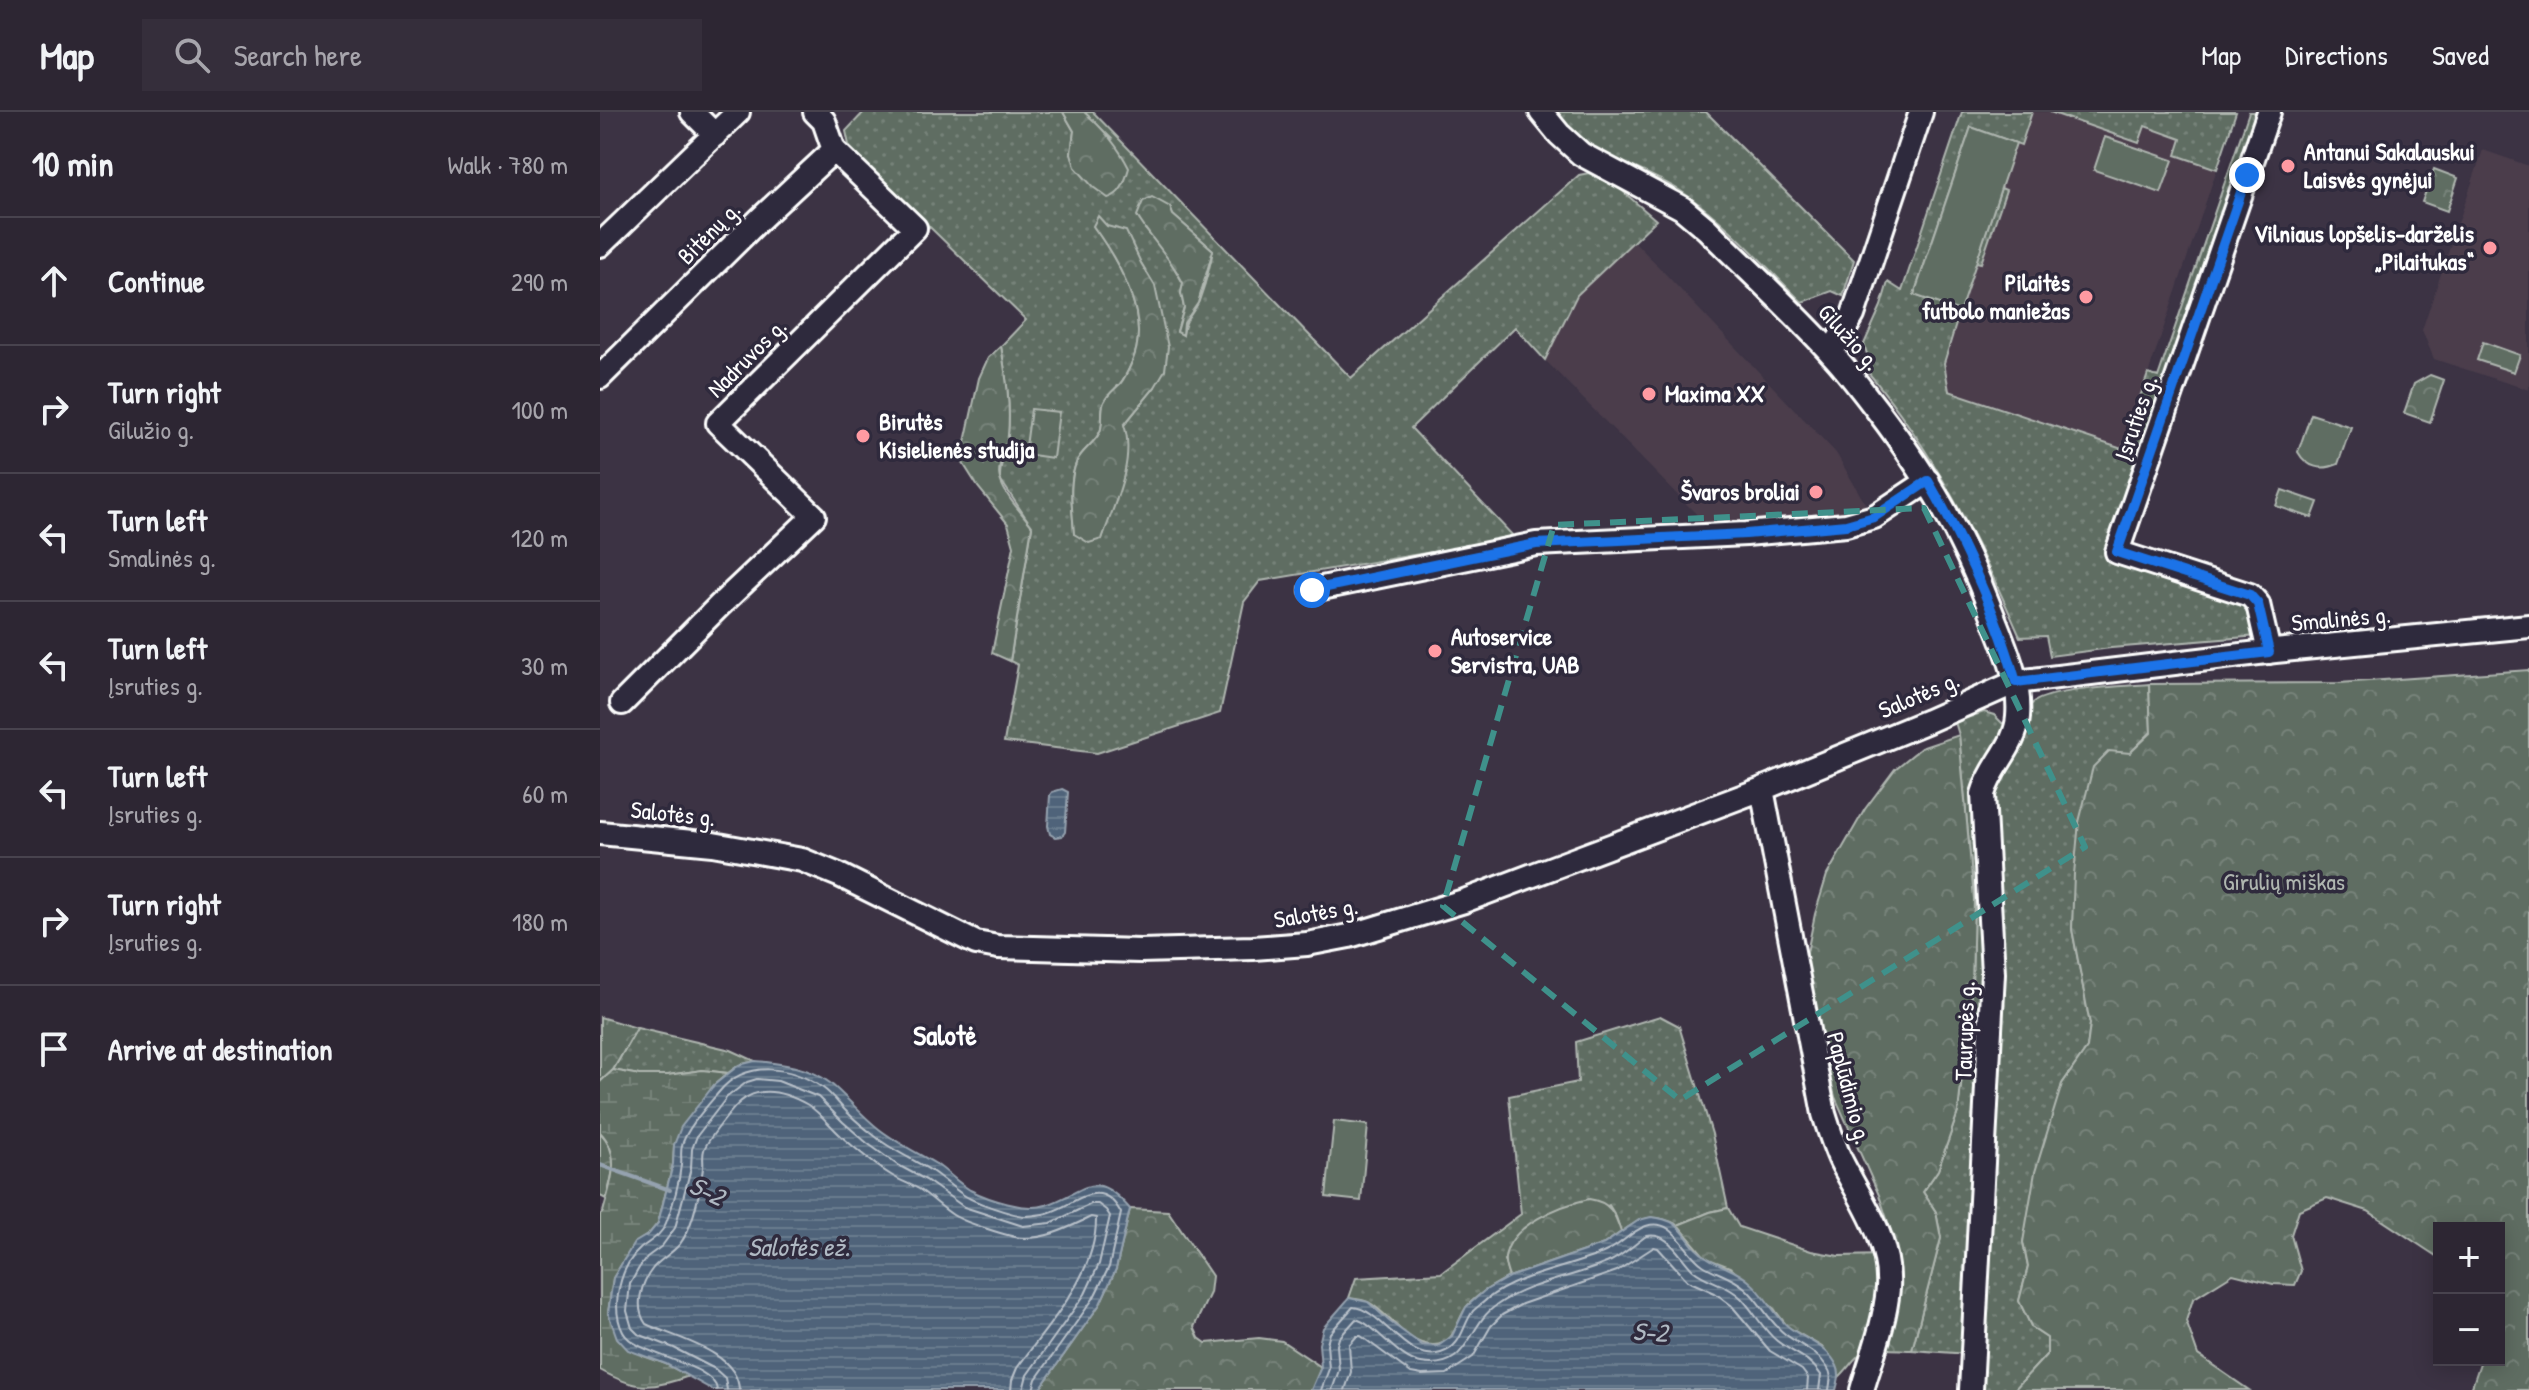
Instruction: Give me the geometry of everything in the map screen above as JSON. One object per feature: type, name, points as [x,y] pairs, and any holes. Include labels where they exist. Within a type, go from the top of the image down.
[{"type":"street","points":[[692,112],[715,135]]},
{"type":"street","points":[[600,245],[738,112]]},
{"type":"street","name":"Gilužio g.","points":[[1541,112],[1581,154],[1682,208],[1831,353],[1928,481],[1972,560],[2016,682]]},
{"type":"street","points":[[1831,353],[1853,315],[1921,112]]},
{"type":"street","name":"Įsruties g.","points":[[2269,112],[2117,552],[2250,595],[2258,604],[2269,652]]},
{"type":"street","points":[[824,115],[834,150]]},
{"type":"street","name":"Bitėnų g.","points":[[600,377],[834,150]]},
{"type":"street","name":"Nadruvos g.","points":[[622,703],[814,516],[718,423],[915,228],[834,150]]},
{"type":"street","points":[[1312,590],[1536,544],[1746,534],[1846,525],[1874,517],[1928,481]]},
{"type":"street","name":"Smalinės g.","points":[[2016,682],[2529,626]]},
{"type":"street","name":"Salotės g.","points":[[600,833],[737,847],[802,860],[976,943],[998,947],[1140,951],[1307,944],[1349,936],[1464,901],[1762,789],[2016,682]]},
{"type":"street","name":"Taurupės g.","points":[[1971,1390],[1993,973],[1983,794],[2017,726],[2016,682]]},
{"type":"street","name":"Paplūdimio g.","points":[[1762,789],[1824,1114],[1840,1158],[1878,1229],[1885,1256],[1888,1285],[1883,1320],[1862,1390]]},
{"type":"highlighted area","points":[[1924,508],[2085,847],[1680,1100],[1443,906],[1554,525]]},
{"type":"shaded area","points":[[1962,112],[2236,112],[2123,449],[1949,391],[1944,363],[1960,311]]},
{"type":"shaded area","name":"Vilniaus lopšelis-darželis „Pilaitukas“","points":[[2483,150],[2529,166],[2529,390],[2434,359],[2422,330]]},
{"type":"shaded area","points":[[1634,241],[1836,453],[1870,512],[1708,526],[1545,360],[1577,295]]},
{"type":"green space","points":[[864,112],[1063,112],[1074,131],[1071,153],[1112,139],[1084,112],[1093,112],[1351,378],[1579,175],[1589,173],[1619,188],[1656,220],[1577,295],[1545,360],[1515,327],[1411,428],[1515,538],[1260,581],[1244,602],[1220,713],[1097,753],[1004,742],[1018,665],[1010,661],[1032,527],[1000,479],[1009,413],[1001,346],[1026,320],[850,150],[846,131]],"holes":[[[1170,207],[1173,215],[1213,250],[1199,301],[1187,320],[1183,335],[1177,331],[1184,308],[1183,283],[1163,249],[1145,229]],[[1093,226],[1141,263],[1155,286],[1155,387],[1124,425],[1123,472],[1102,539],[1074,534],[1072,479],[1079,457],[1100,432],[1104,402],[1122,382],[1131,365],[1138,327],[1130,291],[1122,273]]]},
{"type":"green space","points":[[1063,112],[1084,112],[1110,138],[1125,160],[1129,168],[1126,178],[1113,196],[1108,198],[1093,187],[1075,167],[1071,153],[1074,131]]},
{"type":"green space","points":[[1557,112],[1706,112],[1854,260],[1843,296],[1832,291],[1802,302],[1701,206],[1671,186],[1585,141],[1572,131]]},
{"type":"green space","points":[[1962,112],[2032,112],[2021,145],[1971,127],[1914,295],[1960,311],[1944,363],[1949,391],[2122,449],[2148,374],[2158,377],[2249,112],[2263,112],[2106,560],[2253,608],[2258,636],[2050,656],[2046,636],[2020,637],[1953,498],[1913,433],[1867,371],[1871,368],[1864,344],[1888,282],[1902,291]]},
{"type":"green space","points":[[2050,112],[2236,112],[2217,169],[2176,155],[2181,139],[2145,126],[2139,143]]},
{"type":"green space","points":[[1971,127],[2016,143],[1960,311],[1914,295]]},
{"type":"green space","points":[[2105,137],[2173,160],[2161,193],[2094,170]]},
{"type":"green space","points":[[2434,169],[2458,178],[2447,211],[2422,202]]},
{"type":"green space","points":[[2001,188],[2006,190],[1981,263],[1976,262]]},
{"type":"green space","points":[[1152,197],[1170,207],[1173,215],[1213,250],[1198,303],[1184,323],[1183,335],[1177,332],[1184,308],[1183,283],[1137,216],[1143,201]]},
{"type":"green space","points":[[1098,216],[1107,226],[1126,231],[1155,286],[1168,347],[1165,370],[1124,425],[1127,453],[1122,482],[1102,539],[1089,543],[1074,534],[1071,498],[1074,470],[1079,457],[1100,432],[1104,402],[1130,368],[1137,345],[1138,327],[1130,291],[1122,273],[1093,226]]},
{"type":"green space","points":[[2483,342],[2520,355],[2514,372],[2477,360]]},
{"type":"green space","points":[[1001,346],[1009,413],[1008,435],[999,468],[1000,479],[1009,498],[1032,526],[1010,661],[992,653],[1014,546],[1008,524],[961,460],[979,378],[988,358]]},
{"type":"green space","points":[[2430,375],[2444,380],[2430,422],[2404,413],[2414,384]]},
{"type":"green space","points":[[1031,409],[1059,412],[1053,458],[1025,454]]},
{"type":"green space","points":[[2311,414],[2351,427],[2338,464],[2315,467],[2298,452]]},
{"type":"green space","points":[[2282,490],[2318,502],[2312,518],[2276,506]]},
{"type":"green space","name":"Girulių miškas","points":[[2529,670],[2529,1390],[2471,1390],[2479,1366],[2505,1366],[2505,1222],[2433,1222],[2433,1254],[2368,1211],[2327,1198],[2299,1210],[2291,1235],[2301,1271],[2295,1285],[2273,1284],[2233,1274],[2193,1299],[2186,1321],[2198,1355],[2249,1390],[2014,1390],[2047,1354],[2047,1338],[2032,1328],[2019,1301],[2028,1267],[2023,1242],[2035,1172],[2062,1084],[2087,1048],[2090,1024],[2072,929],[2079,822],[2093,767],[2109,751],[2130,753],[2151,733],[2149,684],[2339,683]]},
{"type":"green space","points":[[2149,684],[2151,732],[2130,753],[2079,822],[2072,929],[2090,1024],[2087,1048],[2062,1084],[2023,1242],[2028,1267],[2019,1301],[2032,1328],[2047,1338],[2047,1354],[2014,1390],[1982,1390],[1983,1355],[1912,1350],[1941,1238],[1936,1212],[1923,1192],[1938,1170],[1958,1112],[1972,986],[1974,899],[1959,735],[1955,722],[1984,712],[1994,715],[2002,723],[2023,725],[2030,707],[2043,698],[2089,689]]},
{"type":"green space","points":[[1959,735],[1974,899],[1972,986],[1958,1112],[1938,1170],[1923,1192],[1936,1212],[1941,1238],[1912,1350],[1876,1349],[1863,1353],[1839,1377],[1837,1367],[1822,1347],[1788,1327],[1774,1309],[1730,1267],[1706,1258],[1678,1225],[1728,1208],[1739,1227],[1811,1251],[1839,1256],[1885,1255],[1893,1237],[1879,1195],[1835,1097],[1804,967],[1827,875],[1865,809],[1895,769],[1921,748]]},
{"type":"green space","points":[[1660,1016],[1679,1026],[1712,1134],[1728,1208],[1678,1225],[1661,1218],[1648,1218],[1621,1232],[1609,1205],[1504,1260],[1509,1277],[1472,1301],[1451,1336],[1441,1344],[1424,1344],[1415,1340],[1376,1307],[1349,1298],[1356,1278],[1441,1273],[1521,1214],[1509,1096],[1578,1082],[1576,1042]]},
{"type":"green space","points":[[600,1017],[637,1028],[613,1070],[600,1082]]},
{"type":"green space","points":[[637,1028],[731,1050],[755,1061],[739,1065],[728,1073],[702,1070],[639,1075],[613,1070]]},
{"type":"green space","points":[[613,1070],[639,1075],[702,1070],[728,1073],[714,1085],[674,1145],[673,1164],[658,1223],[634,1244],[613,1278],[608,1313],[643,1356],[689,1376],[654,1386],[634,1384],[600,1370],[600,1215],[611,1181],[613,1160],[607,1141],[600,1132],[600,1082]]},
{"type":"green space","points":[[1334,1121],[1368,1125],[1361,1201],[1326,1197]]},
{"type":"green space","points":[[600,1132],[611,1148],[614,1164],[606,1199],[600,1196]]},
{"type":"green space","points":[[1589,1199],[1611,1210],[1621,1232],[1604,1244],[1509,1277],[1505,1258],[1509,1246],[1526,1226],[1565,1206]]},
{"type":"green space","points":[[1130,1209],[1168,1211],[1212,1276],[1210,1293],[1194,1327],[1199,1338],[1206,1343],[1259,1338],[1282,1341],[1321,1367],[1313,1388],[1039,1390],[1100,1304],[1116,1269]]},
{"type":"water","points":[[1062,789],[1068,792],[1065,832],[1055,837],[1050,834],[1048,826],[1050,795]]},
{"type":"water","name":"Salotės ež.","points":[[755,1061],[794,1067],[822,1078],[886,1134],[936,1164],[970,1190],[987,1197],[1007,1204],[1038,1207],[1080,1189],[1098,1185],[1107,1188],[1130,1209],[1116,1269],[1100,1304],[1039,1390],[713,1390],[666,1364],[628,1350],[617,1338],[608,1313],[613,1278],[634,1243],[649,1234],[658,1223],[673,1164],[674,1145],[681,1127],[714,1085],[739,1065]]},
{"type":"water","points":[[1651,1217],[1672,1223],[1700,1252],[1745,1278],[1756,1287],[1784,1323],[1828,1353],[1838,1369],[1836,1390],[1311,1390],[1321,1367],[1319,1344],[1323,1328],[1349,1298],[1368,1302],[1422,1345],[1438,1346],[1452,1336],[1466,1307],[1484,1291],[1509,1277],[1604,1244],[1639,1220]]},
{"type":"waterway","name":"S-2","points":[[600,1165],[670,1190]]},
{"type":"place","name":"Antanui Sakalauskui Laisvės gynėjui","points":[[2288,166]]},
{"type":"place","name":"Vilniaus lopšelis-darželis „Pilaitukas“","points":[[2490,248]]},
{"type":"place","name":"Pilaitės futbolo maniežas","points":[[2086,297]]},
{"type":"place","name":"Maxima XX","points":[[1649,394]]},
{"type":"place","name":"Birutės Kisielienės studija","points":[[863,436]]},
{"type":"place","name":"Švaros broliai","points":[[1816,492]]},
{"type":"place","name":"Autoservice Servistra, UAB","points":[[1435,651]]},
{"type":"district","name":"Salotė","points":[[945,1035]]},
{"type":"route","points":[[1312,590],[1536,544],[1746,534],[1846,525],[1874,517],[1928,481],[1972,560],[2016,682],[2269,652],[2258,604],[2250,595],[2117,552],[2247,175]]}]
